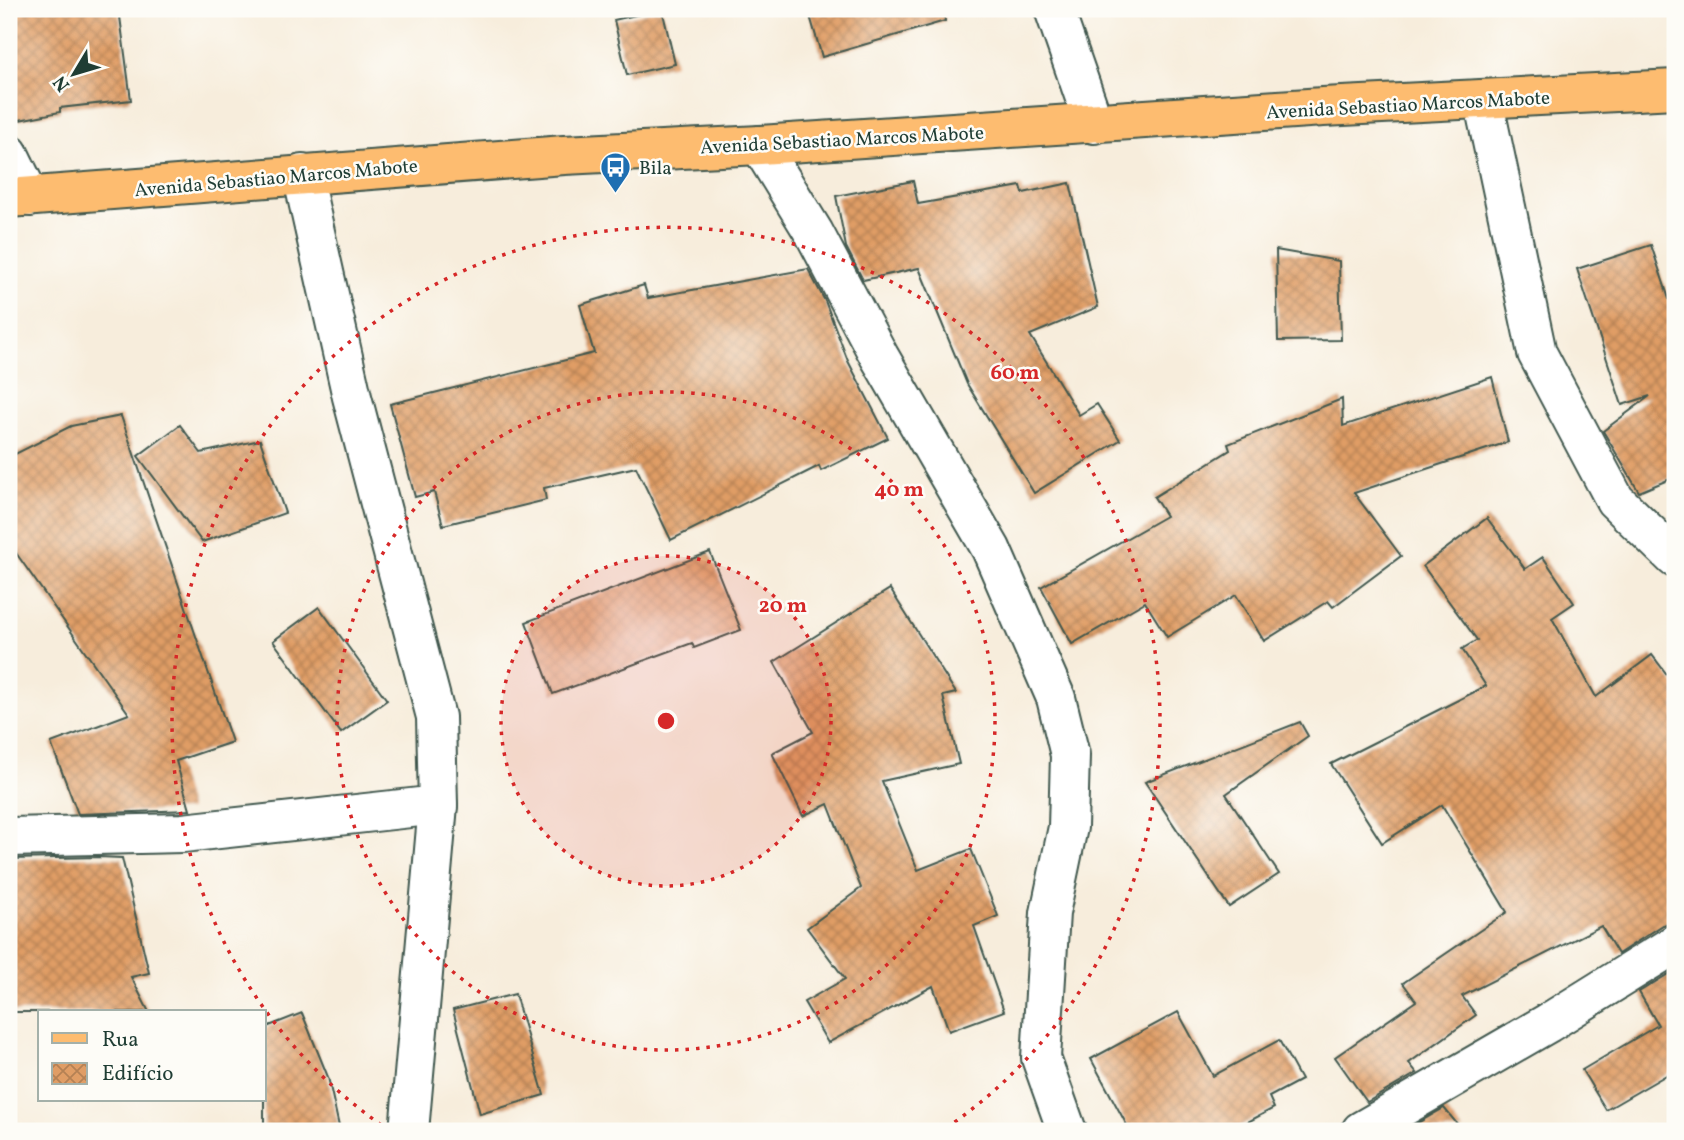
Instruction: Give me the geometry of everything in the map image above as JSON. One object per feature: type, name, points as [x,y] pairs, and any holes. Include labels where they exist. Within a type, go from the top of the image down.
[{"type":"main road","name":"Avenida Sebastiao Marcos Mabote","points":[[19,198],[564,155],[1675,89]]},
{"type":"street","points":[[1054,9],[1094,124]]},
{"type":"street","points":[[1483,99],[1537,353],[1615,500],[1675,558]]},
{"type":"street","points":[[760,145],[814,233],[879,356],[990,550],[1056,698],[1070,755],[1068,827],[1050,913],[1041,1058],[1067,1131]]},
{"type":"street","points":[[9,154],[19,198]]},
{"type":"street","points":[[302,174],[352,397],[436,717],[438,805],[409,1131]]},
{"type":"street","points":[[9,837],[183,834],[438,805]]},
{"type":"street","points":[[1361,1131],[1548,1023],[1675,944]]},
{"type":"building","points":[[9,9],[119,9],[131,100],[60,108],[60,112],[9,122]]},
{"type":"building","points":[[662,9],[675,64],[627,75],[614,20]]},
{"type":"building","points":[[808,9],[944,9],[945,21],[822,57]]},
{"type":"building","points":[[913,181],[918,204],[1021,186],[1023,193],[1070,183],[1098,307],[1030,335],[1079,415],[1097,404],[1120,440],[1034,493],[967,384],[919,268],[863,280],[846,247],[836,196]]},
{"type":"building","points":[[1651,245],[1675,317],[1675,477],[1639,492],[1603,431],[1650,396],[1622,405],[1577,269]]},
{"type":"building","points":[[1276,250],[1339,261],[1341,340],[1278,341]]},
{"type":"building","points":[[808,269],[825,301],[848,361],[888,438],[821,471],[819,466],[671,540],[636,467],[544,488],[546,500],[443,525],[434,492],[415,497],[390,404],[594,353],[580,305],[644,285],[648,298]]},
{"type":"building","points":[[1492,377],[1508,442],[1354,493],[1401,556],[1333,607],[1328,601],[1264,641],[1236,595],[1167,637],[1145,602],[1072,644],[1041,587],[1166,516],[1154,497],[1230,450],[1228,444],[1342,399],[1343,426]]},
{"type":"building","points":[[121,416],[232,742],[176,761],[190,810],[78,814],[51,743],[129,714],[9,543],[9,457],[71,426]]},
{"type":"building","points":[[180,425],[201,453],[260,440],[285,513],[202,542],[138,456]]},
{"type":"building","points":[[1487,518],[1525,569],[1543,557],[1574,603],[1552,618],[1596,697],[1652,655],[1675,685],[1675,922],[1663,925],[1618,954],[1601,926],[1462,996],[1476,1015],[1409,1063],[1417,1073],[1367,1102],[1335,1057],[1416,1001],[1403,983],[1507,912],[1442,805],[1382,843],[1331,764],[1486,686],[1462,649],[1477,640],[1423,566]]},
{"type":"building","points":[[710,552],[741,630],[694,648],[692,643],[553,694],[526,622]]},
{"type":"building","points":[[890,589],[956,693],[943,696],[959,764],[882,781],[918,870],[971,849],[998,916],[974,926],[1004,1011],[949,1031],[933,986],[828,1043],[804,1002],[845,979],[807,928],[861,888],[828,804],[803,816],[772,753],[813,732],[774,662]]},
{"type":"building","points":[[319,607],[387,700],[341,733],[273,641]]},
{"type":"building","points":[[1300,722],[1308,736],[1226,794],[1279,874],[1229,907],[1145,782]]},
{"type":"building","points":[[122,858],[149,973],[131,977],[148,1010],[9,1012],[12,859]]},
{"type":"building","points":[[1675,970],[1675,1070],[1606,1110],[1582,1070],[1658,1025],[1639,992]]},
{"type":"building","points":[[515,994],[544,1095],[480,1114],[453,1010]]},
{"type":"building","points":[[1178,1012],[1213,1076],[1279,1040],[1301,1080],[1269,1097],[1274,1108],[1231,1131],[1130,1131],[1091,1059]]},
{"type":"building","points":[[302,1013],[328,1077],[340,1131],[264,1131],[266,1027]]},
{"type":"building","points":[[1444,1108],[1463,1131],[1404,1131]]},
{"type":"place","name":"Bila","points":[[616,194]]}]
